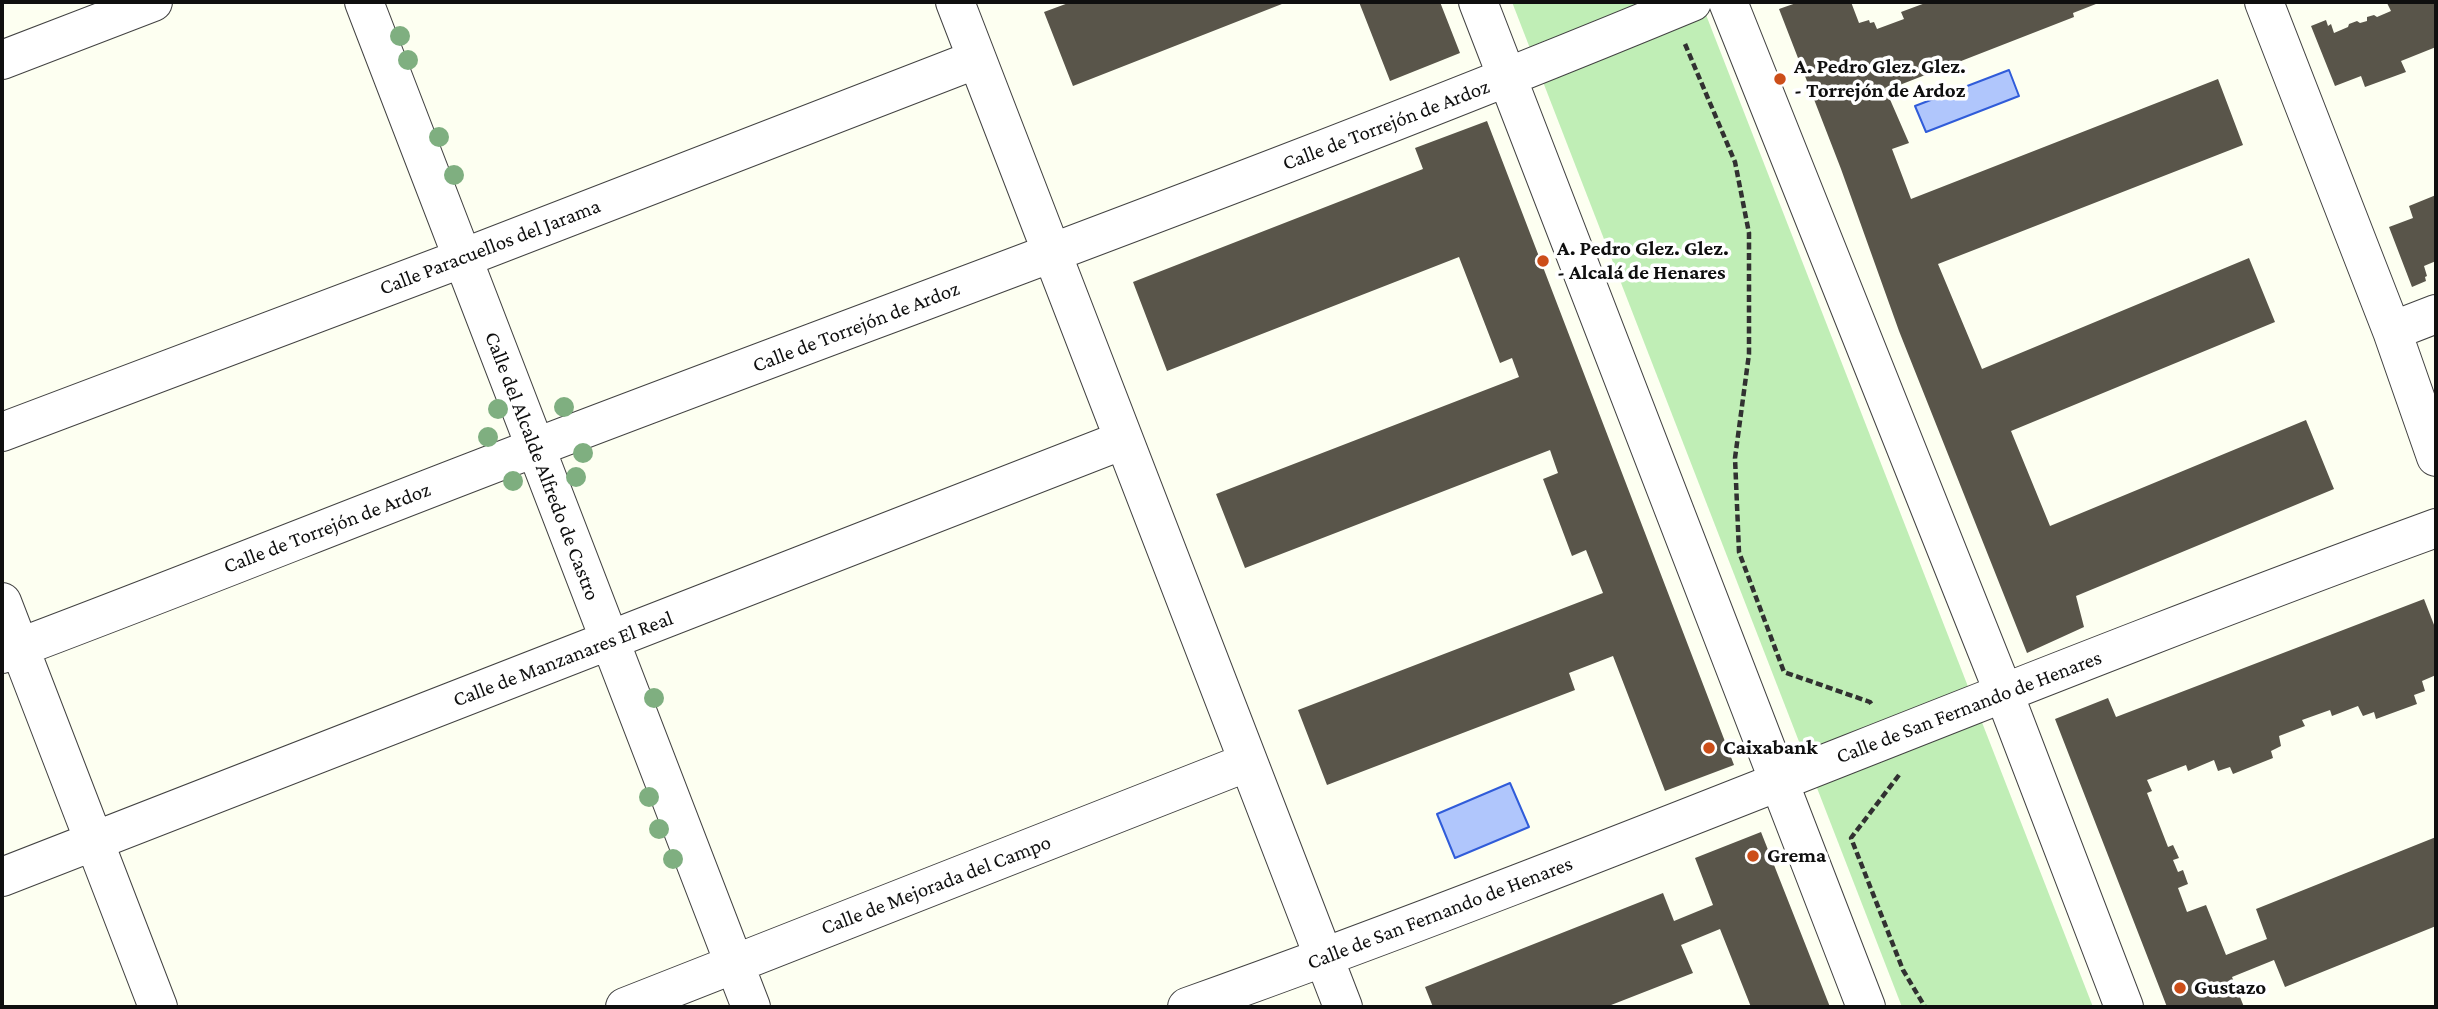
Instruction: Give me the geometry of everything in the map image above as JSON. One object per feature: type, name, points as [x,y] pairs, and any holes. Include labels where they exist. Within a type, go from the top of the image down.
[{"type":"street","points":[[2,60],[153,2]]},
{"type":"street","name":"Calle del Alcalde Alfredo de Castro","points":[[364,2],[751,1007]]},
{"type":"street","points":[[955,2],[1343,1007]]},
{"type":"street","points":[[1478,2],[1866,1007]]},
{"type":"street","points":[[1728,2],[2003,691],[2124,1007]]},
{"type":"street","points":[[2269,3],[2392,331],[2436,457]]},
{"type":"street","name":"Calle de Torrejón de Ardoz","points":[[10,651],[535,447],[1052,253],[1507,78],[1682,6]]},
{"type":"street","name":"Calle Paracuellos del Jarama","points":[[2,432],[463,258],[977,59]]},
{"type":"street","points":[[2392,331],[2436,314]]},
{"type":"street","name":"Calle de Manzanares El Real","points":[[2,877],[1124,440]]},
{"type":"street","name":"Calle de San Fernando de Henares","points":[[1188,1007],[1324,958],[1778,782],[2003,691],[2436,528]]},
{"type":"street","points":[[2,602],[10,651],[94,841],[158,1007]]},
{"type":"street","name":"Calle de Mejorada del Campo","points":[[625,1007],[1248,762]]},
{"type":"path","points":[[1682,6],[1735,162],[1749,233],[1749,354],[1735,458],[1739,552],[1784,672],[1870,702],[1899,775],[1851,838],[1903,970],[1925,1007]]},
{"type":"green space","points":[[1512,2],[1701,2],[2093,1007],[1902,1007]]},
{"type":"water","points":[[2009,70],[2019,96],[1926,132],[1915,106]]},
{"type":"water","points":[[1510,783],[1529,827],[1455,858],[1437,814]]},
{"type":"building","points":[[1071,2],[1287,2],[1073,86],[1044,12]]},
{"type":"building","points":[[1359,2],[1440,2],[1460,53],[1390,81]]},
{"type":"building","points":[[1799,2],[1851,2],[1859,23],[1869,20],[1870,23],[1874,22],[1877,29],[1904,19],[1901,12],[1928,2],[2101,2],[2073,13],[2074,17],[1897,86],[1896,83],[1885,88],[1909,143],[1892,149],[1911,199],[2218,79],[2243,145],[1938,264],[1982,369],[2249,258],[2275,322],[2011,431],[2050,526],[2306,420],[2334,489],[2076,596],[2084,627],[2027,653],[1899,331],[1841,169],[1779,9]]},
{"type":"building","points":[[2436,2],[2436,47],[2401,61],[2406,72],[2365,87],[2361,76],[2335,86],[2311,26],[2326,20],[2328,26],[2331,24],[2334,33],[2357,21],[2367,21],[2367,17],[2377,17],[2391,11],[2387,3]]},
{"type":"building","points":[[1487,121],[1734,765],[1665,791],[1613,656],[1569,673],[1575,690],[1327,785],[1298,710],[1603,593],[1586,550],[1572,556],[1543,479],[1558,473],[1550,450],[1245,568],[1216,494],[1519,377],[1512,358],[1500,363],[1459,257],[1167,371],[1133,282],[1423,169],[1415,148]]},
{"type":"building","points":[[2436,195],[2436,261],[2424,266],[2426,281],[2412,287],[2389,227],[2413,218],[2409,206]]},
{"type":"building","points":[[2424,599],[2436,630],[2436,675],[2422,681],[2425,691],[2414,695],[2417,704],[2376,719],[2374,712],[2363,716],[2358,706],[2332,716],[2330,710],[2302,720],[2305,726],[2279,736],[2281,746],[2271,751],[2273,758],[2233,774],[2230,767],[2218,771],[2214,760],[2188,771],[2186,765],[2147,780],[2152,791],[2147,793],[2168,847],[2173,845],[2179,858],[2173,860],[2178,872],[2183,870],[2188,884],[2178,888],[2187,912],[2206,905],[2226,955],[2267,939],[2256,909],[2436,837],[2436,926],[2285,987],[2274,960],[2232,977],[2244,1007],[2167,1007],[2055,719],[2108,698],[2116,717]]},
{"type":"building","points":[[1761,832],[1830,1007],[1751,1007],[1720,929],[1681,945],[1693,973],[1606,1007],[1433,1007],[1425,987],[1663,893],[1674,921],[1713,905],[1695,858]]},
{"type":"place","name":"A. Pedro Glez. Glez. - Torrejón de Ardoz","points":[[1780,79]]},
{"type":"place","name":"A. Pedro Glez. Glez. - Alcalá de Henares","points":[[1543,261]]},
{"type":"place","name":"Caixabank","points":[[1709,748]]},
{"type":"place","name":"Grema","points":[[1753,856]]},
{"type":"place","name":"Gustazo","points":[[2180,988]]}]
